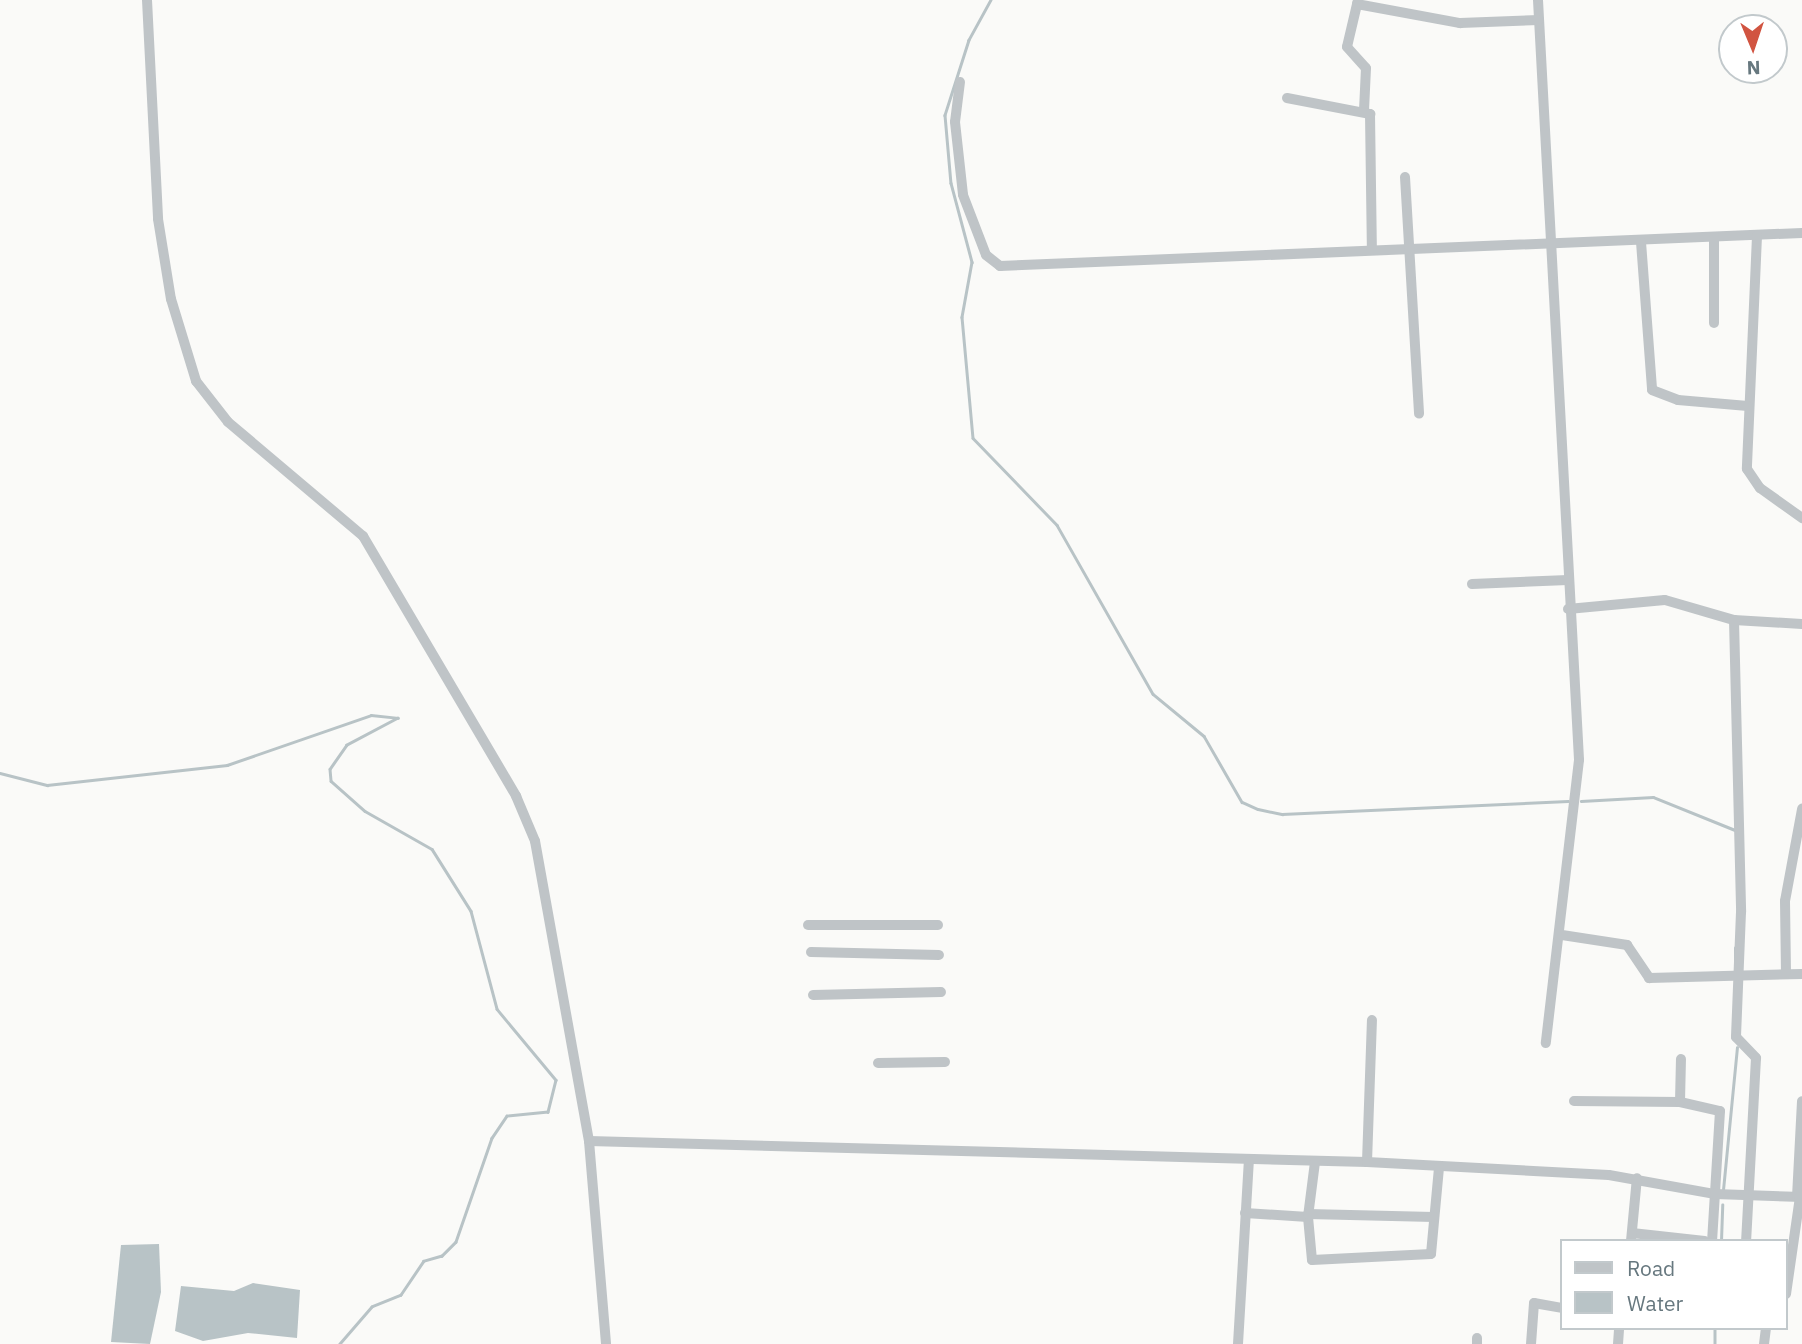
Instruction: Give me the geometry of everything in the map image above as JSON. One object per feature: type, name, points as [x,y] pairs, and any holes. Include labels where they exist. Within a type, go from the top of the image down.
[{"type":"street","points":[[147,0],[158,219],[192,371],[204,397],[228,422],[363,536],[516,796],[541,861],[589,1141],[606,1344]]},
{"type":"street","points":[[1538,0],[1547,247],[1579,760],[1562,935],[1546,1043]]},
{"type":"street","points":[[1364,111],[1366,68],[1347,47],[1357,2],[1460,23],[1539,20]]},
{"type":"street","points":[[960,82],[955,122],[961,186],[984,251],[996,264],[1372,250],[1547,247],[1802,233]]},
{"type":"street","points":[[1287,98],[1364,111],[1371,116],[1372,250]]},
{"type":"street","points":[[1405,177],[1406,249],[1419,414]]},
{"type":"street","points":[[1757,236],[1748,406],[1750,476],[1802,518]]},
{"type":"street","points":[[1714,237],[1714,323]]},
{"type":"street","points":[[1641,242],[1653,390],[1678,400],[1748,406]]},
{"type":"street","points":[[1472,584],[1568,580]]},
{"type":"street","points":[[1568,610],[1665,600],[1734,620],[1802,624]]},
{"type":"street","points":[[1734,620],[1736,1037],[1756,1058],[1746,1239]]},
{"type":"street","points":[[1786,973],[1785,901],[1802,809]]},
{"type":"street","points":[[808,925],[937,925]]},
{"type":"street","points":[[1562,935],[1627,945],[1646,977],[1720,980],[1786,973],[1802,974]]},
{"type":"street","points":[[811,952],[939,955]]},
{"type":"street","points":[[813,995],[942,992]]},
{"type":"street","points":[[1367,1162],[1372,1020]]},
{"type":"street","points":[[1680,1102],[1681,1059]]},
{"type":"street","points":[[878,1063],[945,1062]]},
{"type":"street","points":[[1574,1101],[1680,1102],[1722,1115],[1712,1239]]},
{"type":"street","points":[[1788,1280],[1800,1197],[1802,1101]]},
{"type":"street","points":[[589,1141],[1249,1161],[1367,1162],[1637,1178],[1715,1194],[1800,1197]]},
{"type":"street","points":[[1238,1344],[1249,1161]]},
{"type":"street","points":[[1315,1162],[1308,1216],[1312,1260],[1423,1257],[1433,1250],[1439,1167]]},
{"type":"street","points":[[1637,1178],[1631,1237],[1668,1239]]},
{"type":"street","points":[[1245,1213],[1434,1217]]},
{"type":"street","points":[[1531,1344],[1534,1303],[1560,1308]]},
{"type":"water","points":[[159,1244],[161,1292],[150,1344],[111,1342],[121,1245]]},
{"type":"water","points":[[253,1283],[300,1290],[297,1338],[248,1333],[203,1341],[175,1331],[181,1286],[234,1291]]},
{"type":"waterway","points":[[991,0],[969,40],[945,115],[951,183],[972,262],[962,317],[973,438],[1057,525],[1153,694],[1204,736],[1242,802],[1258,809],[1282,814],[1568,801]]},
{"type":"waterway","points":[[0,773],[47,785],[227,765],[371,715],[398,718],[347,745],[330,769],[331,781],[365,811],[432,849],[471,911],[497,1009],[556,1080],[548,1112],[507,1116],[492,1138],[456,1242],[442,1256],[424,1261],[401,1295],[372,1307],[340,1344]]},
{"type":"waterway","points":[[1581,801],[1653,797],[1735,830]]},
{"type":"waterway","points":[[1735,948],[1735,965]]},
{"type":"waterway","points":[[1723,1190],[1737,1048]]},
{"type":"waterway","points":[[1721,1239],[1722,1205]]},
{"type":"waterway","points":[[1715,1330],[1715,1344]]}]
